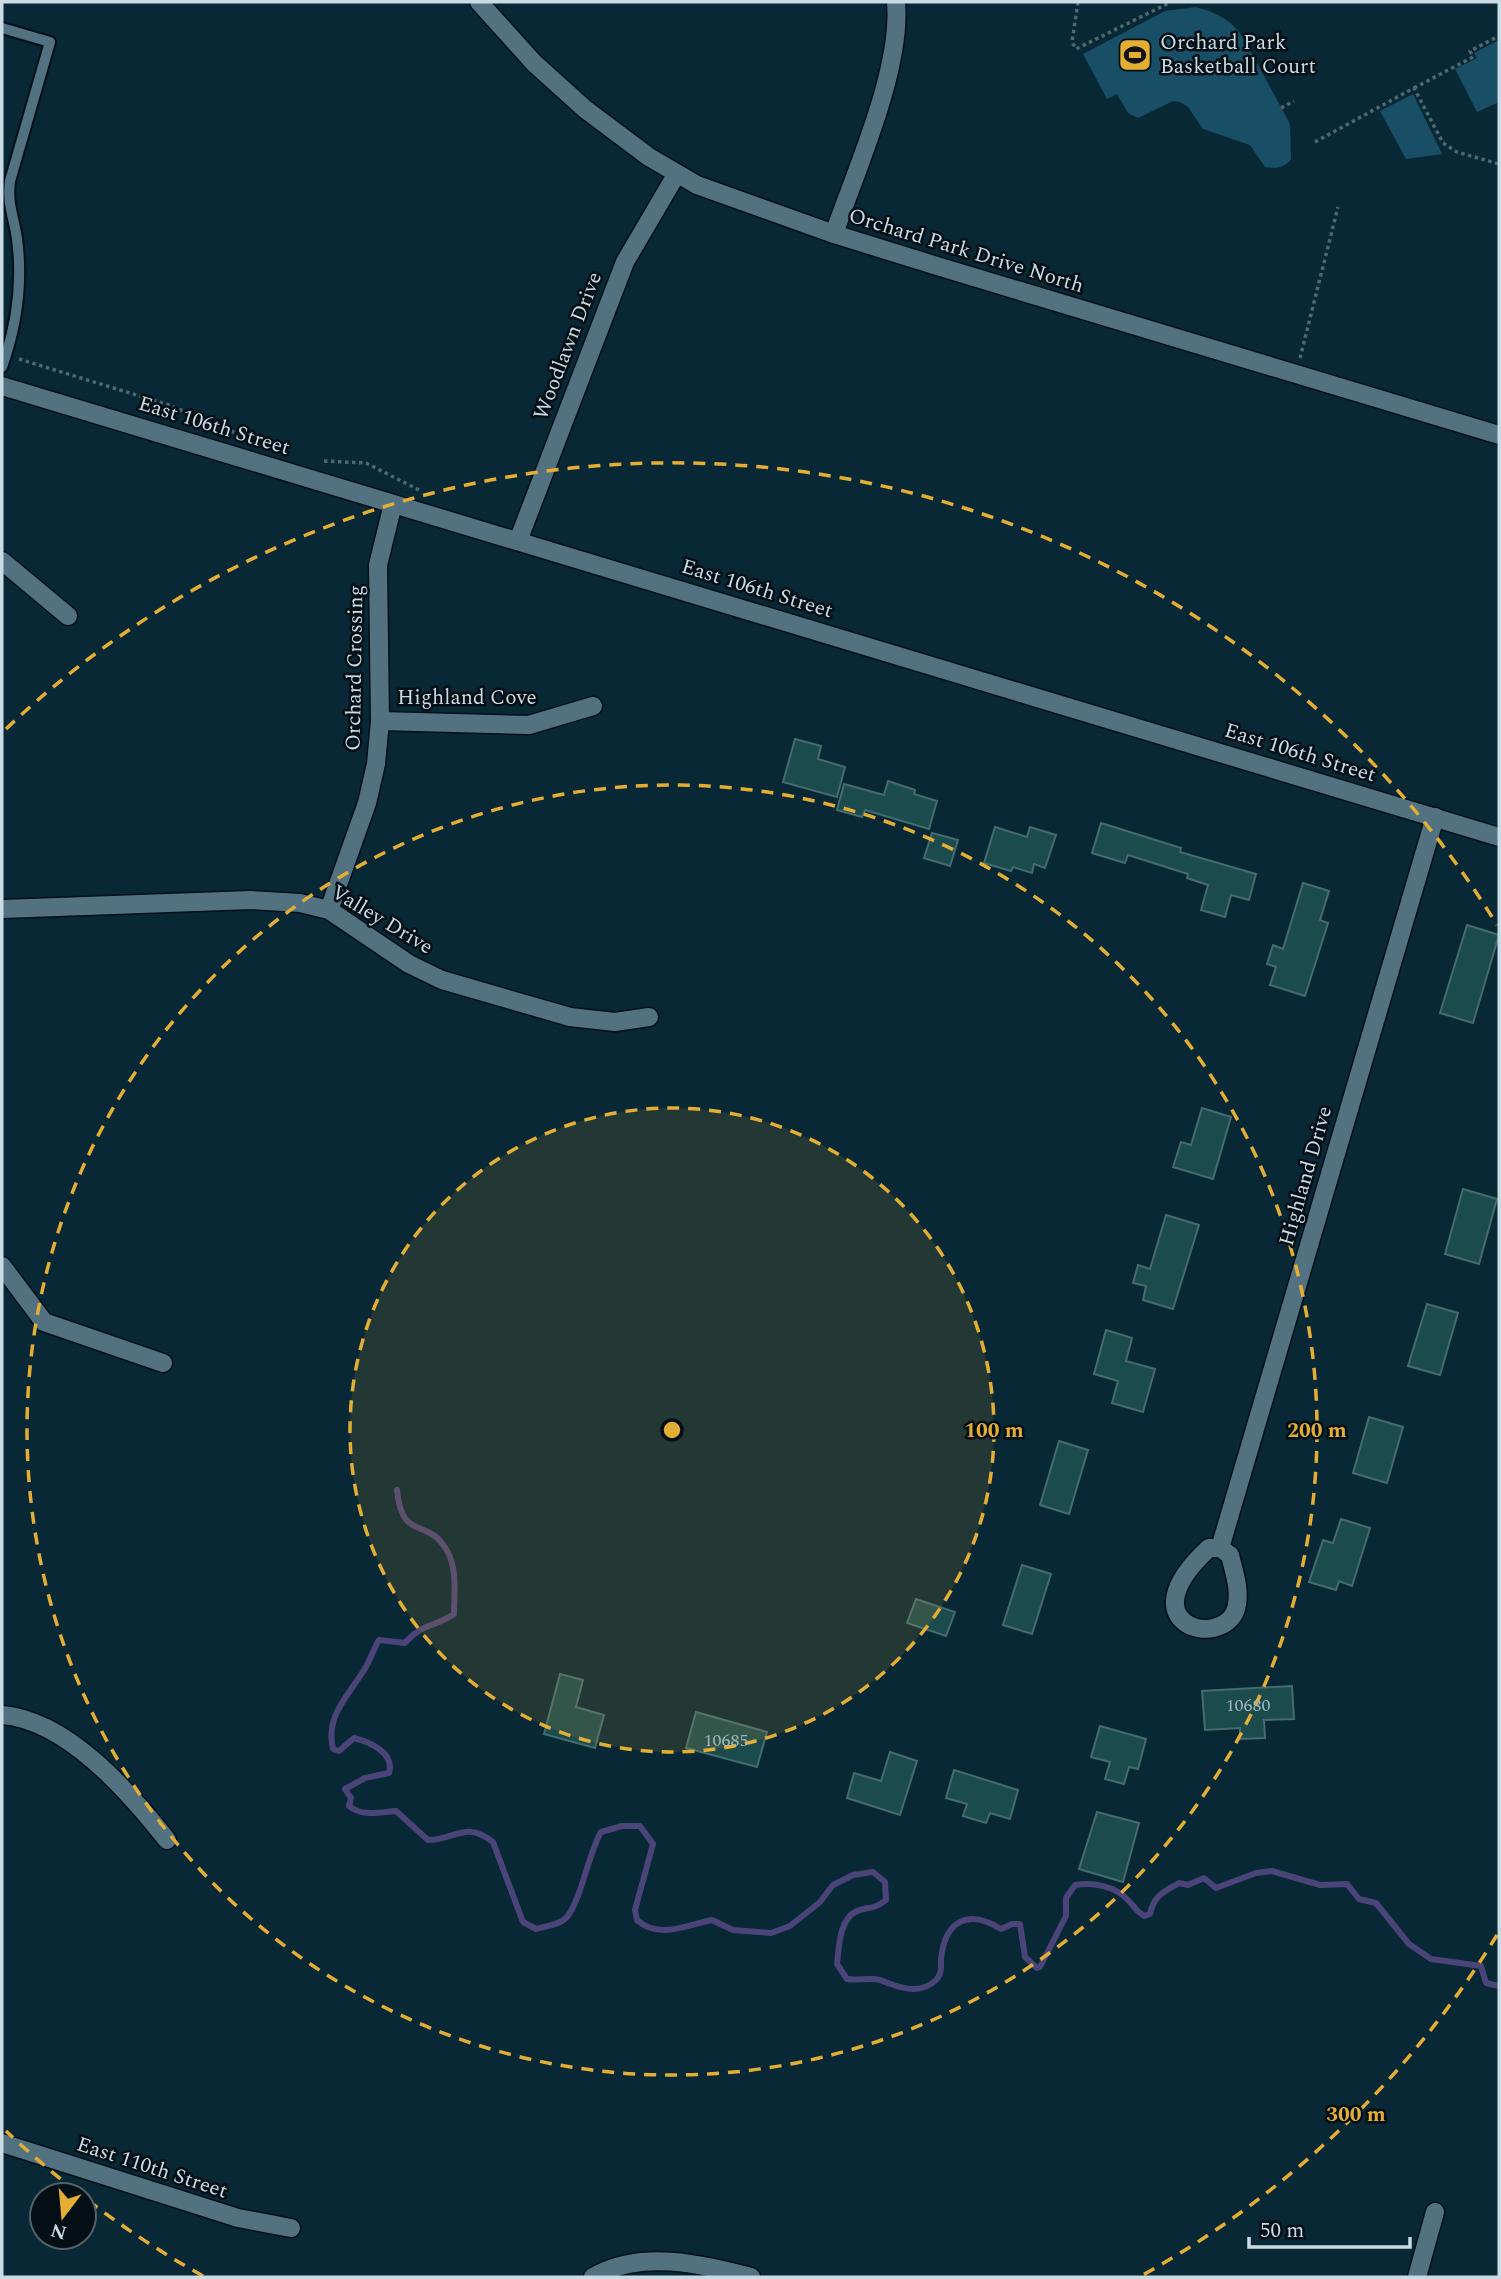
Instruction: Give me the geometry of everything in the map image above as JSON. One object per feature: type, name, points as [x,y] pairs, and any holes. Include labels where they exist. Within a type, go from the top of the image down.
[{"type":"street","name":"Orchard Park Drive North","points":[[479,2],[554,83],[625,140],[676,175],[712,191],[834,234],[1499,435]]},
{"type":"street","points":[[834,234],[880,99],[896,28],[896,2]]},
{"type":"street","name":"Woodlawn Drive","points":[[518,541],[620,274],[638,235],[676,175]]},
{"type":"street","name":"East 106th Street","points":[[2,386],[1499,837]]},
{"type":"street","name":"Orchard Crossing","points":[[329,911],[367,803],[376,764],[380,721],[379,565],[393,504]]},
{"type":"street","points":[[2,561],[68,616]]},
{"type":"street","name":"Highland Cove","points":[[380,721],[529,725],[593,706]]},
{"type":"street","name":"Highland Drive","points":[[1220,1548],[1435,817]]},
{"type":"street","name":"Valley Drive","points":[[2,909],[280,900],[329,911],[409,964],[442,980],[598,1022],[649,1017]]},
{"type":"street","points":[[2,1266],[44,1321],[163,1363]]},
{"type":"street","points":[[1209,1548],[1220,1548],[1230,1555],[1238,1591],[1237,1607],[1233,1615],[1219,1627],[1194,1627],[1186,1623],[1175,1608],[1177,1585],[1209,1548]]},
{"type":"street","points":[[2,1715],[39,1725],[85,1754],[135,1799],[167,1840]]},
{"type":"street","name":"East 110th Street","points":[[2,2143],[238,2218],[291,2228]]},
{"type":"street","points":[[1417,2277],[1435,2212]]},
{"type":"street","points":[[593,2277],[627,2264],[672,2261],[751,2277]]},
{"type":"lane","points":[[2,28],[50,42],[5,203],[17,236],[20,281],[15,322],[2,367]]},
{"type":"path","points":[[1078,2],[1072,42],[1076,49],[1171,2]]},
{"type":"path","points":[[1315,142],[1474,57],[1470,51],[1499,36]]},
{"type":"path","points":[[1414,88],[1443,144],[1457,152],[1499,164]]},
{"type":"path","points":[[1280,108],[1294,101]]},
{"type":"path","points":[[1296,374],[1338,207]]},
{"type":"path","points":[[31,362],[169,405],[255,441]]},
{"type":"path","points":[[318,459],[366,463],[424,492]]},
{"type":"shaded area","points":[[1196,7],[1223,18],[1244,39],[1290,124],[1291,159],[1283,166],[1265,167],[1250,145],[1203,129],[1188,107],[1180,102],[1173,101],[1138,118],[1128,113],[1117,94],[1107,99],[1083,54],[1165,11]]},
{"type":"shaded area","points":[[1499,40],[1499,102],[1477,112],[1455,69],[1477,58],[1474,53]]},
{"type":"shaded area","points":[[1413,94],[1442,154],[1406,159],[1380,111]]},
{"type":"building","points":[[795,739],[821,746],[818,759],[845,767],[837,797],[783,782]]},
{"type":"building","points":[[888,781],[915,790],[914,794],[937,801],[929,829],[865,810],[862,817],[837,810],[844,784],[884,795]]},
{"type":"building","points":[[1101,823],[1181,848],[1180,852],[1256,874],[1249,900],[1231,895],[1225,917],[1201,910],[1208,885],[1187,878],[1188,874],[1128,855],[1125,863],[1092,853]]},
{"type":"building","points":[[995,827],[1027,837],[1030,827],[1056,835],[1045,868],[1034,864],[1032,873],[1013,867],[1011,871],[984,863]]},
{"type":"building","points":[[932,833],[958,840],[950,866],[924,858]]},
{"type":"building","points":[[1303,883],[1329,891],[1320,920],[1328,923],[1305,996],[1270,985],[1276,967],[1267,964],[1273,945],[1283,949]]},
{"type":"building","points":[[1467,925],[1499,935],[1473,1023],[1440,1013]]},
{"type":"building","points":[[1202,1108],[1231,1117],[1213,1179],[1173,1167],[1181,1142],[1191,1145]]},
{"type":"building","points":[[1463,1189],[1497,1199],[1479,1264],[1445,1254]]},
{"type":"building","points":[[1166,1215],[1199,1225],[1173,1309],[1143,1300],[1146,1286],[1133,1283],[1138,1265],[1150,1269]]},
{"type":"building","points":[[1427,1304],[1458,1313],[1440,1375],[1408,1366]]},
{"type":"building","points":[[1106,1330],[1132,1338],[1126,1361],[1155,1369],[1143,1412],[1112,1403],[1118,1381],[1094,1374]]},
{"type":"building","points":[[1369,1417],[1403,1427],[1387,1483],[1353,1473]]},
{"type":"building","points":[[1059,1441],[1088,1450],[1069,1514],[1040,1505]]},
{"type":"building","points":[[1341,1519],[1370,1528],[1352,1586],[1339,1581],[1336,1590],[1309,1582],[1323,1540],[1333,1543]]},
{"type":"building","points":[[1022,1565],[1051,1574],[1032,1634],[1003,1625]]},
{"type":"building","points":[[916,1599],[955,1612],[946,1636],[907,1623]]},
{"type":"building","points":[[560,1674],[583,1680],[576,1707],[604,1715],[595,1748],[544,1734]]},
{"type":"building","points":[[1292,1686],[1294,1719],[1264,1720],[1265,1738],[1240,1739],[1240,1728],[1205,1730],[1202,1691]]},
{"type":"building","points":[[696,1712],[767,1732],[757,1767],[686,1748]]},
{"type":"building","points":[[1100,1726],[1146,1739],[1138,1769],[1129,1767],[1124,1784],[1105,1779],[1110,1762],[1091,1757]]},
{"type":"building","points":[[890,1752],[917,1761],[900,1815],[847,1798],[854,1773],[881,1781]]},
{"type":"building","points":[[954,1770],[1018,1790],[1010,1819],[990,1813],[986,1823],[963,1816],[967,1804],[946,1798]]},
{"type":"building","points":[[1097,1812],[1139,1823],[1123,1882],[1079,1869]]},
{"type":"waterway","points":[[397,1490],[404,1517],[439,1539],[450,1556],[454,1581],[454,1614],[417,1632],[405,1643],[379,1640],[366,1667],[335,1716],[331,1737],[333,1749],[339,1751],[354,1738],[380,1750],[385,1754],[390,1766],[389,1773],[365,1778],[345,1789],[351,1798],[349,1806],[365,1813],[396,1811],[428,1840],[475,1832],[493,1842],[523,1922],[536,1929],[557,1924],[567,1917],[601,1832],[622,1826],[640,1826],[653,1844],[635,1910],[637,1920],[654,1929],[673,1929],[712,1920],[733,1930],[771,1933],[790,1926],[820,1902],[833,1885],[853,1875],[873,1872],[885,1882],[886,1900],[877,1906],[855,1912],[846,1922],[841,1935],[837,1964],[847,1979],[876,1979],[908,1989],[930,1985],[941,1970],[947,1935],[953,1927],[969,1919],[978,1919],[1001,1929],[1020,1924],[1025,1957],[1037,1968],[1040,1967],[1066,1916],[1066,1898],[1075,1885],[1089,1884],[1110,1888],[1123,1895],[1144,1916],[1150,1914],[1160,1895],[1179,1883],[1188,1885],[1204,1878],[1216,1888],[1256,1873],[1272,1871],[1320,1885],[1347,1884],[1359,1899],[1376,1903],[1409,1944],[1431,1959],[1481,1966],[1486,1983],[1499,1986]]},
{"type":"place","name":"Orchard Park Basketball Court","points":[[1135,55]]}]
